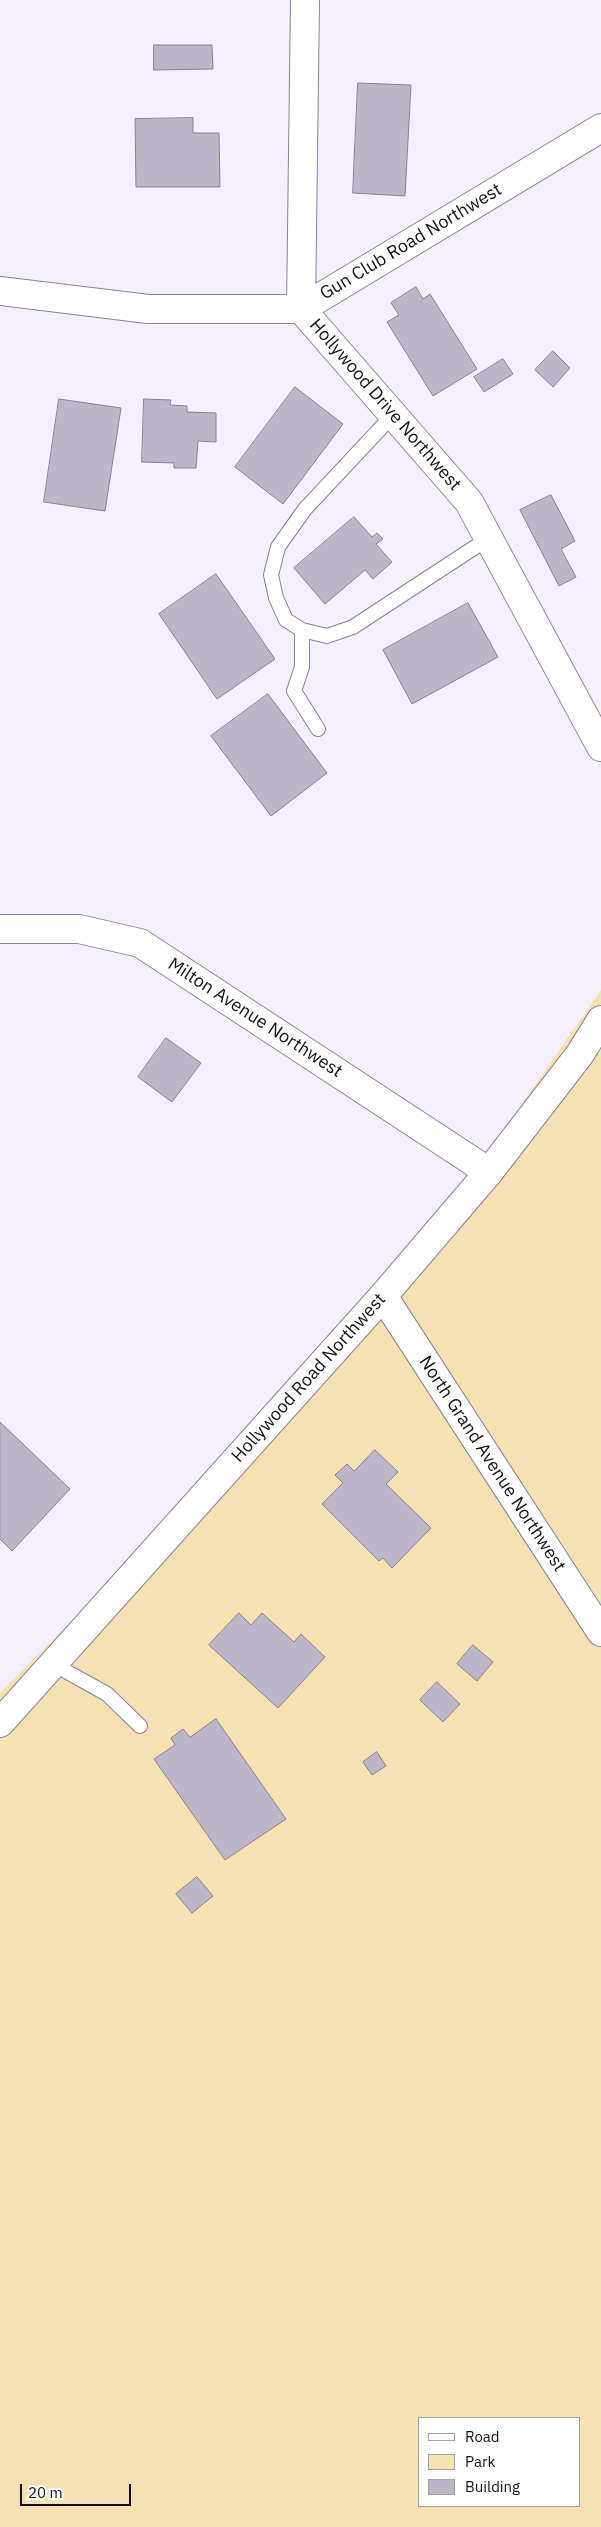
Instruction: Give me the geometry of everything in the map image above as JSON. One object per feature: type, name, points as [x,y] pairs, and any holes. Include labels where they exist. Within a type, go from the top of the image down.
[{"type":"street","name":"Hollywood Drive Northwest","points":[[305,0],[300,309],[469,502],[601,747]]},
{"type":"street","name":"Gun Club Road Northwest","points":[[0,292],[148,309],[300,309],[601,128]]},
{"type":"street","name":"Milton Avenue Northwest","points":[[0,929],[79,929],[140,943],[488,1172]]},
{"type":"street","name":"Hollywood Road Northwest","points":[[0,1723],[382,1296],[488,1172],[580,1054],[601,1020]]},
{"type":"street","name":"North Grand Avenue Northwest","points":[[382,1296],[601,1632]]},
{"type":"lane","points":[[393,415],[306,510],[278,546],[271,575],[276,598],[286,620],[302,630],[327,636],[353,627],[488,538]]},
{"type":"lane","points":[[302,630],[302,667],[294,691],[318,729]]},
{"type":"lane","points":[[53,1664],[107,1694],[140,1726]]},
{"type":"green space","points":[[601,990],[601,2527],[0,2527],[0,1693],[376,1314]]},
{"type":"building","points":[[154,45],[212,45],[213,69],[154,70]]},
{"type":"building","points":[[358,83],[411,85],[405,196],[353,193]]},
{"type":"building","points":[[193,118],[193,133],[219,133],[220,187],[136,187],[135,119]]},
{"type":"building","points":[[416,287],[423,299],[430,294],[477,369],[433,396],[387,322],[399,315],[391,303]]},
{"type":"building","points":[[553,351],[570,368],[553,387],[535,370]]},
{"type":"building","points":[[503,359],[513,374],[484,392],[474,377]]},
{"type":"building","points":[[295,387],[343,424],[283,504],[235,467]]},
{"type":"building","points":[[59,399],[121,408],[105,511],[44,502]]},
{"type":"building","points":[[144,399],[171,400],[170,405],[187,406],[187,412],[216,413],[216,442],[198,441],[196,468],[174,468],[174,463],[142,462]]},
{"type":"building","points":[[551,495],[575,541],[561,549],[576,577],[559,586],[520,510]]},
{"type":"building","points":[[354,517],[372,537],[377,533],[383,539],[376,544],[392,562],[373,579],[365,570],[325,604],[294,568]]},
{"type":"building","points":[[216,574],[275,659],[217,699],[159,614]]},
{"type":"building","points":[[468,603],[498,657],[412,704],[383,650]]},
{"type":"building","points":[[268,694],[327,773],[271,816],[211,736]]},
{"type":"building","points":[[166,1038],[201,1063],[172,1102],[138,1077]]},
{"type":"building","points":[[0,1422],[70,1489],[12,1551],[0,1539]]},
{"type":"building","points":[[375,1450],[398,1472],[386,1484],[431,1528],[392,1568],[383,1558],[379,1561],[322,1504],[343,1483],[335,1475],[347,1464],[354,1471]]},
{"type":"building","points":[[239,1613],[251,1625],[262,1613],[294,1642],[301,1634],[325,1657],[278,1708],[209,1645]]},
{"type":"building","points":[[473,1645],[493,1662],[477,1681],[457,1664]]},
{"type":"building","points":[[437,1682],[460,1704],[443,1722],[420,1700]]},
{"type":"building","points":[[216,1719],[286,1819],[225,1860],[154,1759],[175,1745],[171,1738],[183,1729],[190,1737]]},
{"type":"building","points":[[377,1752],[386,1766],[372,1775],[363,1762]]},
{"type":"building","points":[[197,1877],[213,1896],[192,1913],[176,1894]]}]
